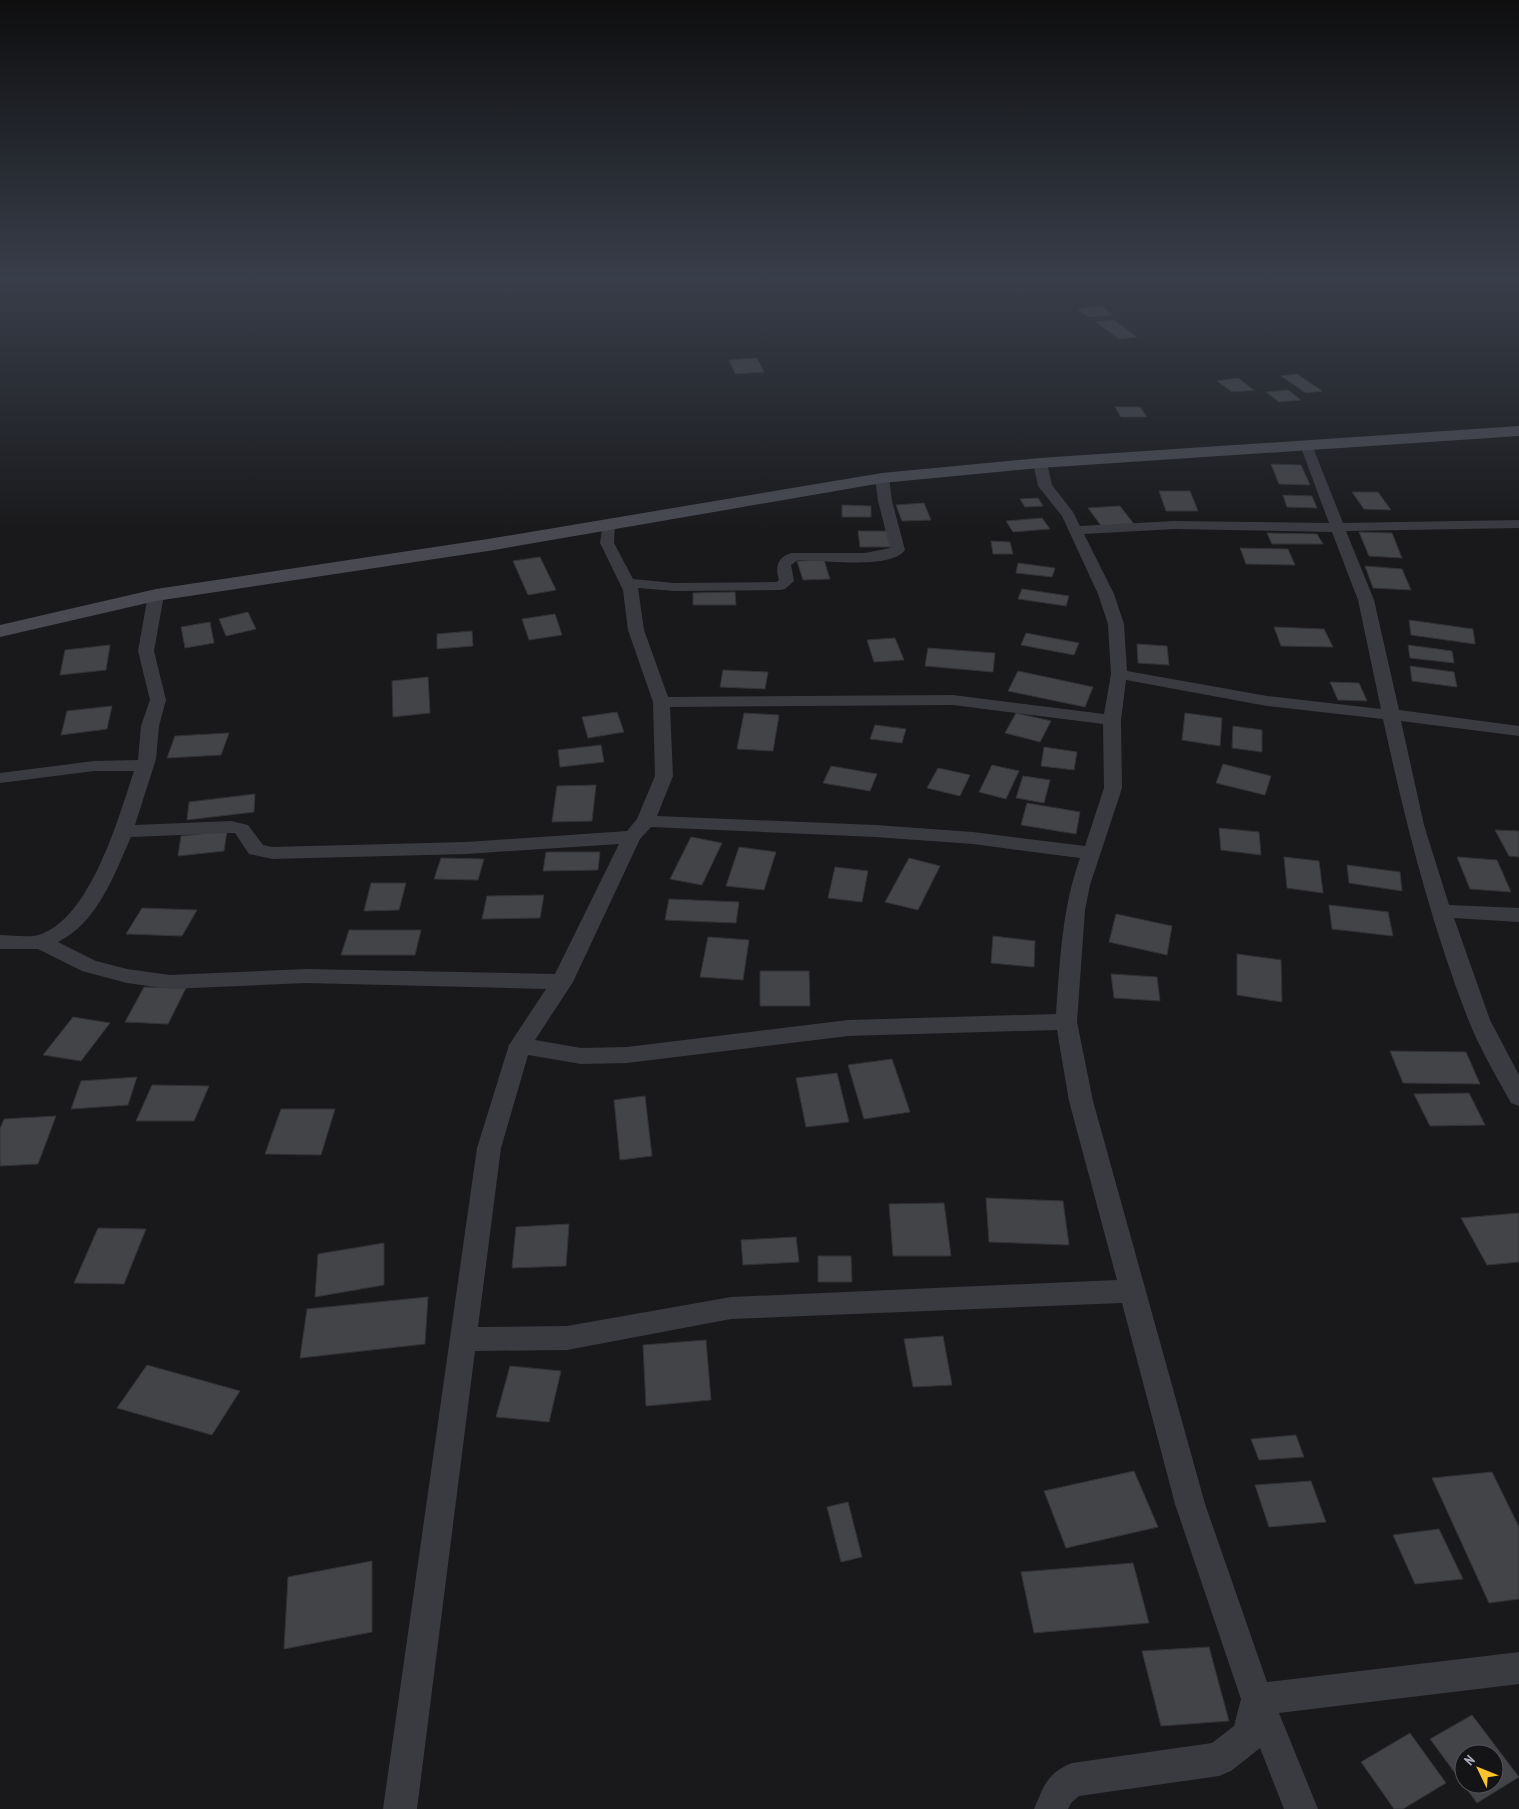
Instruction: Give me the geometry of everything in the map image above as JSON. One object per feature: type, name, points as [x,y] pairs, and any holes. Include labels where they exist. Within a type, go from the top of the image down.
[{"type":"street","points":[[0,631],[156,595],[608,524],[882,478],[1040,463],[1519,431]]},
{"type":"street","points":[[1306,445],[1339,526],[1366,600],[1415,825],[1441,912],[1479,1020],[1519,1096]]},
{"type":"street","points":[[1040,463],[1044,486],[1068,515],[1114,616],[1119,674],[1112,720],[1114,788],[1080,885],[1075,910],[1066,1022],[1081,1101],[1190,1504],[1257,1699],[1302,1809]]},
{"type":"street","points":[[628,583],[674,587],[780,586],[787,581],[782,569],[783,565],[786,561],[796,556],[876,557],[894,554],[898,550],[885,501],[882,478]]},
{"type":"street","points":[[400,1809],[489,1148],[520,1045],[562,982],[632,837],[646,821],[664,776],[661,702],[636,630],[631,590],[607,543],[608,524]]},
{"type":"street","points":[[1075,530],[1175,525],[1293,528],[1519,524]]},
{"type":"street","points":[[0,942],[41,942],[63,931],[95,896],[124,831],[145,765],[150,726],[158,700],[146,651],[156,595]]},
{"type":"street","points":[[1119,674],[1267,701],[1390,714],[1519,731]]},
{"type":"street","points":[[661,702],[953,700],[1112,720]]},
{"type":"street","points":[[0,778],[94,766],[145,765]]},
{"type":"street","points":[[646,821],[875,830],[973,838],[1092,853]]},
{"type":"street","points":[[124,831],[231,827],[241,829],[252,849],[262,853],[466,848],[632,837]]},
{"type":"street","points":[[1441,912],[1519,915]]},
{"type":"street","points":[[41,942],[89,966],[128,976],[170,982],[306,976],[562,982]]},
{"type":"street","points":[[520,1045],[581,1056],[627,1055],[848,1028],[1066,1022]]},
{"type":"street","points":[[464,1339],[567,1338],[731,1308],[1132,1291]]},
{"type":"street","points":[[1257,1699],[1519,1668]]},
{"type":"street","points":[[1051,1809],[1059,1792],[1072,1780],[1219,1759],[1248,1736],[1257,1699]]},
{"type":"building","points":[[731,364],[760,364],[764,372],[735,374]]},
{"type":"building","points":[[1297,374],[1322,391],[1306,393],[1281,376]]},
{"type":"building","points":[[1238,378],[1254,390],[1232,392],[1217,381]]},
{"type":"building","points":[[1288,390],[1301,400],[1279,402],[1266,392]]},
{"type":"building","points":[[1115,407],[1140,407],[1147,417],[1121,417]]},
{"type":"building","points":[[1271,464],[1301,465],[1310,485],[1279,484]]},
{"type":"building","points":[[1159,491],[1190,491],[1198,511],[1166,511]]},
{"type":"building","points":[[1352,492],[1378,492],[1391,510],[1364,509]]},
{"type":"building","points":[[1283,495],[1312,496],[1317,508],[1287,507]]},
{"type":"building","points":[[1038,498],[1043,506],[1025,507],[1020,499]]},
{"type":"building","points":[[924,503],[931,520],[902,521],[896,505]]},
{"type":"building","points":[[842,505],[871,506],[871,517],[842,517]]},
{"type":"building","points":[[1120,506],[1134,524],[1102,527],[1088,508]]},
{"type":"building","points":[[1042,518],[1050,529],[1013,532],[1006,521]]},
{"type":"building","points":[[858,531],[889,531],[891,547],[860,547]]},
{"type":"building","points":[[1359,532],[1392,533],[1402,558],[1369,556]]},
{"type":"building","points":[[1267,533],[1317,534],[1323,544],[1272,544]]},
{"type":"building","points":[[991,541],[1010,542],[1013,554],[993,554]]},
{"type":"building","points":[[1240,548],[1288,549],[1295,565],[1246,564]]},
{"type":"building","points":[[540,557],[556,590],[528,595],[513,561]]},
{"type":"building","points":[[824,560],[830,579],[803,580],[797,561]]},
{"type":"building","points":[[1018,563],[1055,568],[1052,577],[1016,573]]},
{"type":"building","points":[[1365,566],[1402,569],[1411,590],[1373,588]]},
{"type":"building","points":[[1022,589],[1069,596],[1066,606],[1018,599]]},
{"type":"building","points":[[735,592],[736,605],[693,605],[693,593]]},
{"type":"building","points":[[248,612],[256,629],[226,636],[219,619]]},
{"type":"building","points":[[555,614],[562,635],[529,640],[522,619]]},
{"type":"building","points":[[1409,620],[1473,629],[1475,644],[1411,635]]},
{"type":"building","points":[[210,622],[214,643],[185,648],[181,627]]},
{"type":"building","points":[[1274,627],[1324,629],[1333,647],[1281,646]]},
{"type":"building","points":[[472,631],[473,646],[437,649],[437,634]]},
{"type":"building","points":[[1026,633],[1079,643],[1074,655],[1021,645]]},
{"type":"building","points":[[895,638],[904,660],[874,662],[867,640]]},
{"type":"building","points":[[1137,644],[1167,646],[1169,665],[1138,663]]},
{"type":"building","points":[[110,645],[106,670],[60,675],[65,650]]},
{"type":"building","points":[[1408,645],[1452,651],[1454,663],[1410,658]]},
{"type":"building","points":[[928,648],[995,653],[993,672],[925,666]]},
{"type":"building","points":[[1410,666],[1454,672],[1457,687],[1412,681]]},
{"type":"building","points":[[723,670],[768,672],[765,689],[720,687]]},
{"type":"building","points":[[1018,671],[1093,687],[1085,707],[1008,691]]},
{"type":"building","points":[[428,677],[430,713],[393,717],[392,681]]},
{"type":"building","points":[[1330,682],[1359,683],[1367,701],[1338,700]]},
{"type":"building","points":[[112,706],[107,729],[61,735],[67,711]]},
{"type":"building","points":[[617,712],[624,732],[588,738],[582,717]]},
{"type":"building","points":[[744,713],[779,715],[773,751],[737,749]]},
{"type":"building","points":[[1016,713],[1051,721],[1040,742],[1005,733]]},
{"type":"building","points":[[1185,713],[1222,718],[1220,746],[1182,740]]},
{"type":"building","points":[[875,725],[906,729],[902,743],[870,739]]},
{"type":"building","points":[[1233,726],[1262,730],[1262,752],[1232,748]]},
{"type":"building","points":[[229,733],[221,755],[167,758],[175,736]]},
{"type":"building","points":[[601,745],[604,762],[560,767],[558,750]]},
{"type":"building","points":[[1044,747],[1077,752],[1074,770],[1041,766]]},
{"type":"building","points":[[1223,764],[1271,776],[1265,795],[1216,783]]},
{"type":"building","points":[[992,765],[1019,771],[1006,799],[979,792]]},
{"type":"building","points":[[831,766],[877,774],[870,791],[823,783]]},
{"type":"building","points":[[938,768],[970,775],[960,796],[927,788]]},
{"type":"building","points":[[1023,776],[1050,780],[1044,803],[1016,798]]},
{"type":"building","points":[[596,785],[592,821],[552,822],[557,786]]},
{"type":"building","points":[[255,794],[254,812],[187,820],[189,802]]},
{"type":"building","points":[[1027,803],[1080,812],[1076,834],[1021,825]]},
{"type":"building","points":[[1219,828],[1259,832],[1261,855],[1221,850]]},
{"type":"building","points":[[1495,830],[1519,831],[1519,857],[1509,856]]},
{"type":"building","points":[[227,831],[224,851],[178,856],[181,836]]},
{"type":"building","points":[[691,837],[722,843],[702,885],[670,879]]},
{"type":"building","points":[[739,847],[776,852],[764,890],[726,886]]},
{"type":"building","points":[[546,852],[600,852],[598,870],[543,871]]},
{"type":"building","points":[[1284,857],[1319,861],[1323,893],[1287,888]]},
{"type":"building","points":[[1457,857],[1497,860],[1511,892],[1470,889]]},
{"type":"building","points":[[441,858],[484,859],[478,880],[434,879]]},
{"type":"building","points":[[909,858],[940,866],[918,910],[885,902]]},
{"type":"building","points":[[1347,865],[1400,872],[1402,891],[1349,883]]},
{"type":"building","points":[[835,867],[868,871],[862,902],[828,898]]},
{"type":"building","points":[[371,883],[406,883],[399,910],[364,911]]},
{"type":"building","points":[[544,895],[540,918],[482,919],[487,896]]},
{"type":"building","points":[[669,899],[739,902],[736,923],[665,920]]},
{"type":"building","points":[[1329,905],[1388,912],[1393,936],[1332,929]]},
{"type":"building","points":[[142,908],[197,910],[182,936],[126,934]]},
{"type":"building","points":[[1116,914],[1172,926],[1167,955],[1109,942]]},
{"type":"building","points":[[349,930],[421,930],[415,955],[341,955]]},
{"type":"building","points":[[993,936],[1035,941],[1034,967],[991,963]]},
{"type":"building","points":[[708,937],[749,940],[743,980],[700,977]]},
{"type":"building","points":[[1237,954],[1281,960],[1282,1002],[1237,995]]},
{"type":"building","points":[[760,971],[809,971],[810,1006],[760,1006]]},
{"type":"building","points":[[1111,974],[1157,977],[1160,1001],[1114,998]]},
{"type":"building","points":[[144,987],[186,988],[168,1024],[125,1022]]},
{"type":"building","points":[[73,1017],[110,1023],[81,1061],[43,1055]]},
{"type":"building","points":[[1390,1051],[1466,1052],[1480,1084],[1403,1083]]},
{"type":"building","points":[[892,1059],[910,1112],[864,1119],[848,1065]]},
{"type":"building","points":[[837,1073],[849,1122],[806,1127],[796,1078]]},
{"type":"building","points":[[137,1077],[128,1105],[71,1109],[81,1081]]},
{"type":"building","points":[[152,1085],[209,1086],[194,1121],[136,1121]]},
{"type":"building","points":[[1469,1093],[1485,1125],[1430,1126],[1414,1094]]},
{"type":"building","points":[[645,1096],[652,1156],[620,1160],[614,1100]]},
{"type":"building","points":[[281,1109],[335,1109],[321,1155],[265,1154]]},
{"type":"building","points":[[56,1116],[38,1164],[0,1166],[0,1129],[4,1119]]},
{"type":"building","points":[[986,1198],[1063,1201],[1069,1245],[989,1242]]},
{"type":"building","points":[[944,1203],[951,1256],[893,1256],[889,1204]]},
{"type":"building","points":[[1519,1213],[1519,1262],[1487,1265],[1461,1218]]},
{"type":"building","points":[[569,1224],[566,1266],[512,1268],[516,1227]]},
{"type":"building","points":[[98,1228],[146,1229],[124,1284],[74,1283]]},
{"type":"building","points":[[796,1237],[799,1262],[743,1265],[741,1240]]},
{"type":"building","points":[[384,1243],[384,1285],[315,1297],[318,1254]]},
{"type":"building","points":[[818,1256],[851,1256],[852,1282],[818,1282]]},
{"type":"building","points":[[428,1297],[425,1344],[300,1358],[307,1309]]},
{"type":"building","points":[[943,1336],[952,1385],[913,1387],[904,1339]]},
{"type":"building","points":[[706,1340],[711,1400],[646,1406],[643,1345]]},
{"type":"building","points":[[147,1365],[240,1391],[212,1435],[117,1408]]},
{"type":"building","points":[[510,1366],[561,1371],[549,1422],[496,1417]]},
{"type":"building","points":[[1296,1435],[1304,1457],[1259,1460],[1251,1439]]},
{"type":"building","points":[[1134,1471],[1158,1527],[1066,1548],[1044,1491]]},
{"type":"building","points":[[1492,1472],[1519,1527],[1519,1599],[1489,1603],[1432,1478]]},
{"type":"building","points":[[1311,1481],[1326,1522],[1269,1527],[1255,1485]]},
{"type":"building","points":[[848,1502],[862,1557],[841,1562],[827,1507]]},
{"type":"building","points":[[1439,1529],[1463,1579],[1415,1584],[1393,1535]]},
{"type":"building","points":[[372,1561],[372,1632],[284,1649],[288,1577]]},
{"type":"building","points":[[1133,1563],[1149,1623],[1034,1633],[1021,1572]]},
{"type":"building","points":[[1209,1647],[1229,1721],[1161,1726],[1142,1651]]},
{"type":"building","points":[[1472,1715],[1494,1744],[1454,1744],[1454,1772],[1430,1739]]},
{"type":"building","points":[[1410,1733],[1446,1783],[1403,1809],[1394,1809],[1361,1762]]},
{"type":"building","points":[[1504,1757],[1519,1777],[1504,1786]]},
{"type":"building","points":[[1470,1794],[1492,1794],[1477,1803]]}]
